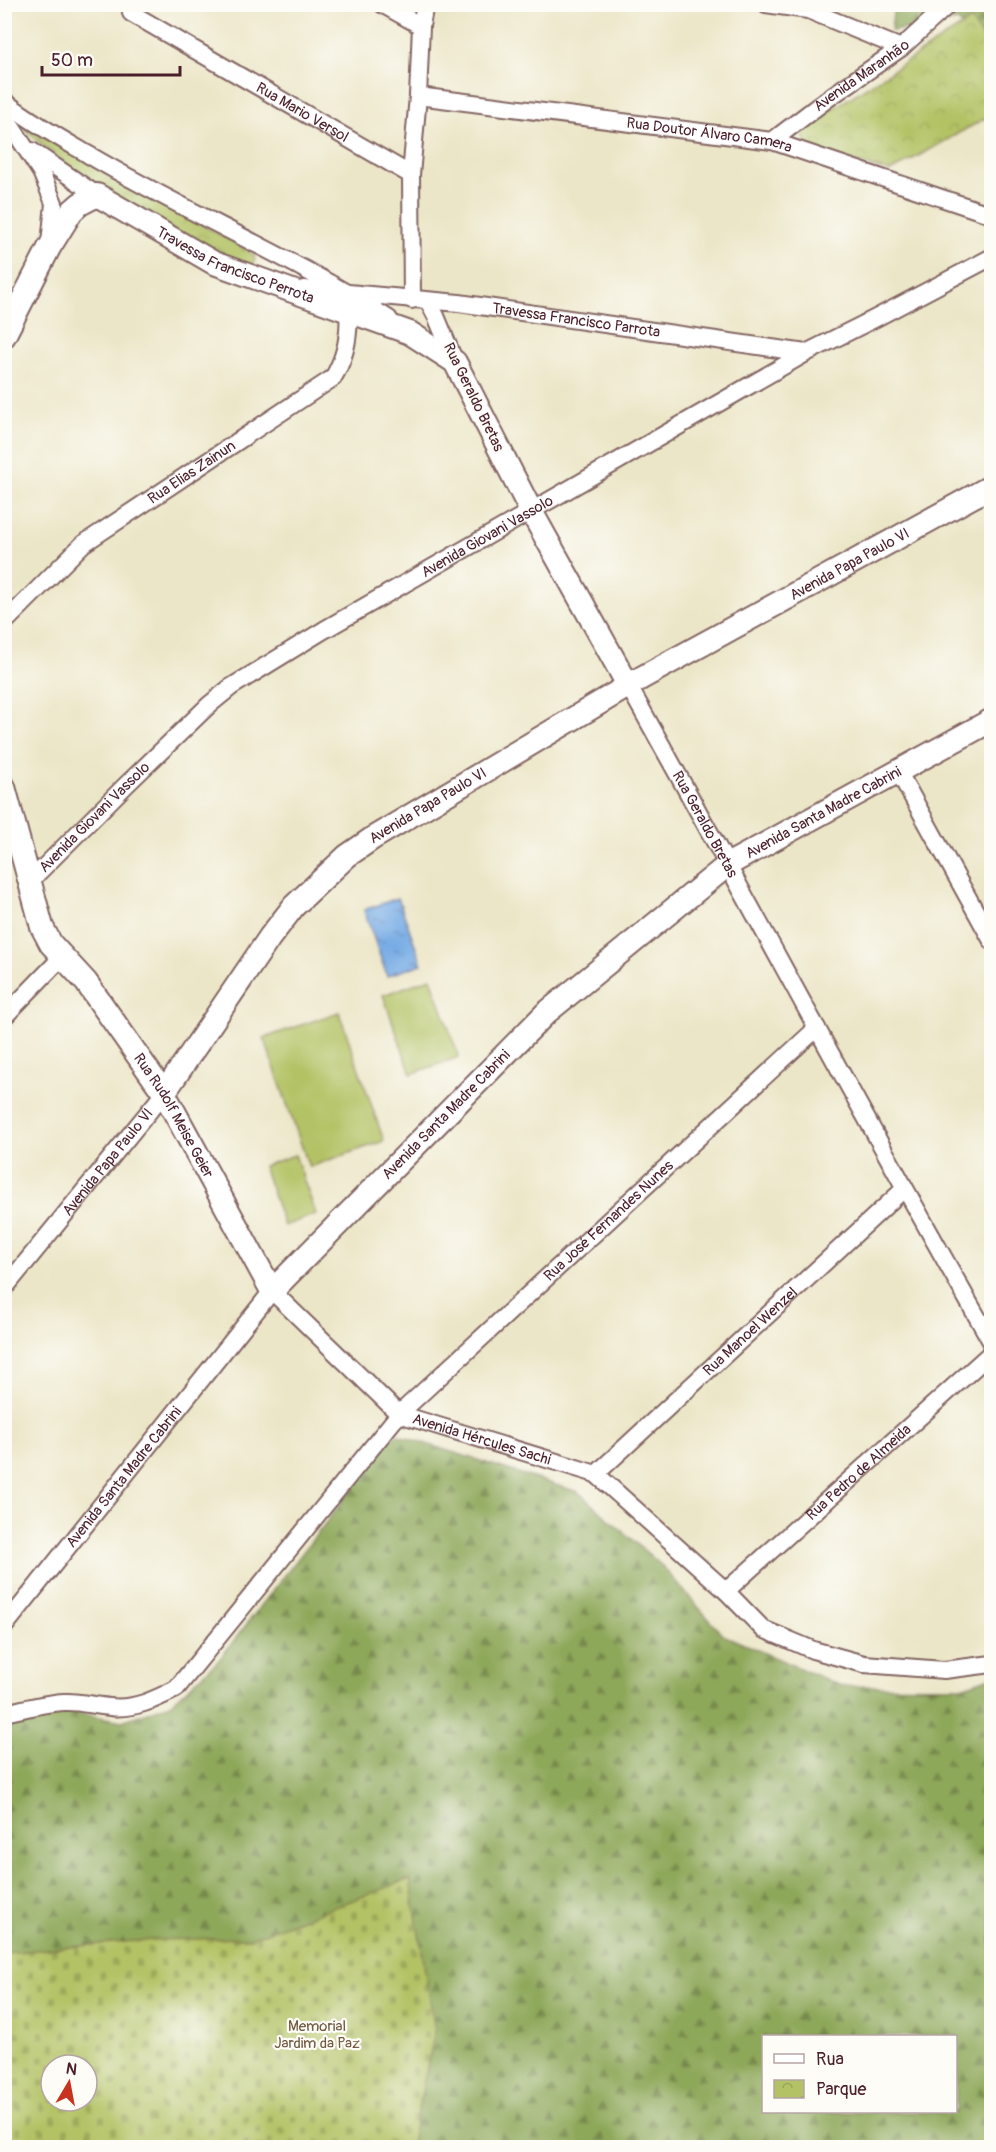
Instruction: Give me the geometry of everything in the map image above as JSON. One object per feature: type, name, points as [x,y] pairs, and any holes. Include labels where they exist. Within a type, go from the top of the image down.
[{"type":"main road","name":"Travessa Francisco Perrota","points":[[97,195],[214,263],[278,287],[347,302],[410,333],[456,362]]},
{"type":"main road","points":[[4,336],[72,211],[97,195]]},
{"type":"main road","name":"Rua Geraldo Bretas","points":[[456,362],[531,510],[628,685]]},
{"type":"main road","name":"Avenida Papa Paulo VI","points":[[164,1093],[270,937],[294,906],[339,863],[373,838],[628,685],[992,486]]},
{"type":"main road","name":"Avenida Santa Madre Cabrini","points":[[272,1291],[546,1013],[729,864],[992,720]]},
{"type":"main road","name":"Rua Rudolf Meise Geier","points":[[4,787],[42,927],[51,944],[86,982],[164,1093],[272,1291]]},
{"type":"street","points":[[382,4],[421,26]]},
{"type":"street","name":"Rua Geraldo Bretas","points":[[426,4],[421,26],[411,176],[420,300],[436,316],[456,362]]},
{"type":"street","points":[[766,4],[808,10],[901,48]]},
{"type":"street","name":"Avenida Maranhão","points":[[772,141],[901,48],[949,4]]},
{"type":"street","name":"Rua Mario Versol","points":[[131,13],[411,176]]},
{"type":"street","name":"Rua Doutor Álvaro Camera","points":[[418,96],[772,141],[992,215]]},
{"type":"street","name":"Travessa Francisco Perrota","points":[[4,101],[23,116],[118,172],[347,302]]},
{"type":"street","points":[[4,115],[41,172],[54,203],[50,248]]},
{"type":"street","name":"Travessa Francisco Perrota","points":[[26,147],[97,195]]},
{"type":"street","name":"Avenida Giovani Vassolo","points":[[29,882],[209,705],[231,687],[324,630],[806,353],[992,257]]},
{"type":"street","name":"Travessa Francisco Parrota","points":[[347,302],[420,300],[459,303],[806,353]]},
{"type":"street","name":"Rua Elias Zainun","points":[[4,623],[83,544],[333,378],[339,369],[348,339],[347,302]]},
{"type":"street","name":"Rua Geraldo Bretas","points":[[628,685],[729,864],[904,1190],[992,1343]]},
{"type":"street","points":[[898,771],[992,940]]},
{"type":"street","points":[[4,1017],[62,957]]},
{"type":"street","name":"Rua José Fernandes Nunes","points":[[399,1414],[817,1028]]},
{"type":"street","name":"Avenida Papa Paulo VI","points":[[4,1289],[164,1093]]},
{"type":"street","name":"Rua Manoel Wenzel","points":[[596,1474],[904,1190]]},
{"type":"street","name":"Rua Rudolf Meise Geier","points":[[272,1291],[399,1414]]},
{"type":"street","name":"Avenida Santa Madre Cabrini","points":[[4,1627],[272,1291]]},
{"type":"street","name":"Rua Pedro de Almeida","points":[[726,1592],[992,1352]]},
{"type":"street","name":"Avenida Hércules Sachi","points":[[4,1713],[64,1702],[127,1707],[154,1700],[176,1689],[399,1414],[596,1474],[726,1592],[763,1629],[813,1650],[864,1664],[944,1670],[992,1664]]},
{"type":"green space","points":[[894,5],[991,5],[991,51],[986,51],[958,21],[891,31]]},
{"type":"green space","points":[[971,20],[991,51],[991,115],[890,172],[815,151],[806,144],[802,134],[812,122]]},
{"type":"green space","points":[[22,124],[247,250],[255,256],[254,263],[249,267],[228,262],[83,179],[21,127]]},
{"type":"green space","points":[[431,978],[459,1057],[411,1074],[383,995]]},
{"type":"green space","points":[[339,1012],[384,1141],[309,1167],[264,1038]]},
{"type":"green space","points":[[295,1155],[316,1214],[284,1226],[263,1166]]},
{"type":"green space","points":[[395,1434],[578,1492],[662,1566],[723,1635],[841,1686],[961,1687],[991,1677],[991,2147],[5,2148],[5,1721],[67,1711],[122,1721],[170,1704],[218,1661]]},
{"type":"green space","name":"Memorial Jardim da Paz","points":[[410,1879],[435,2031],[410,2147],[5,2147],[5,1953],[146,1940],[251,1938]]},
{"type":"water","points":[[398,898],[422,964],[387,976],[364,910]]}]
